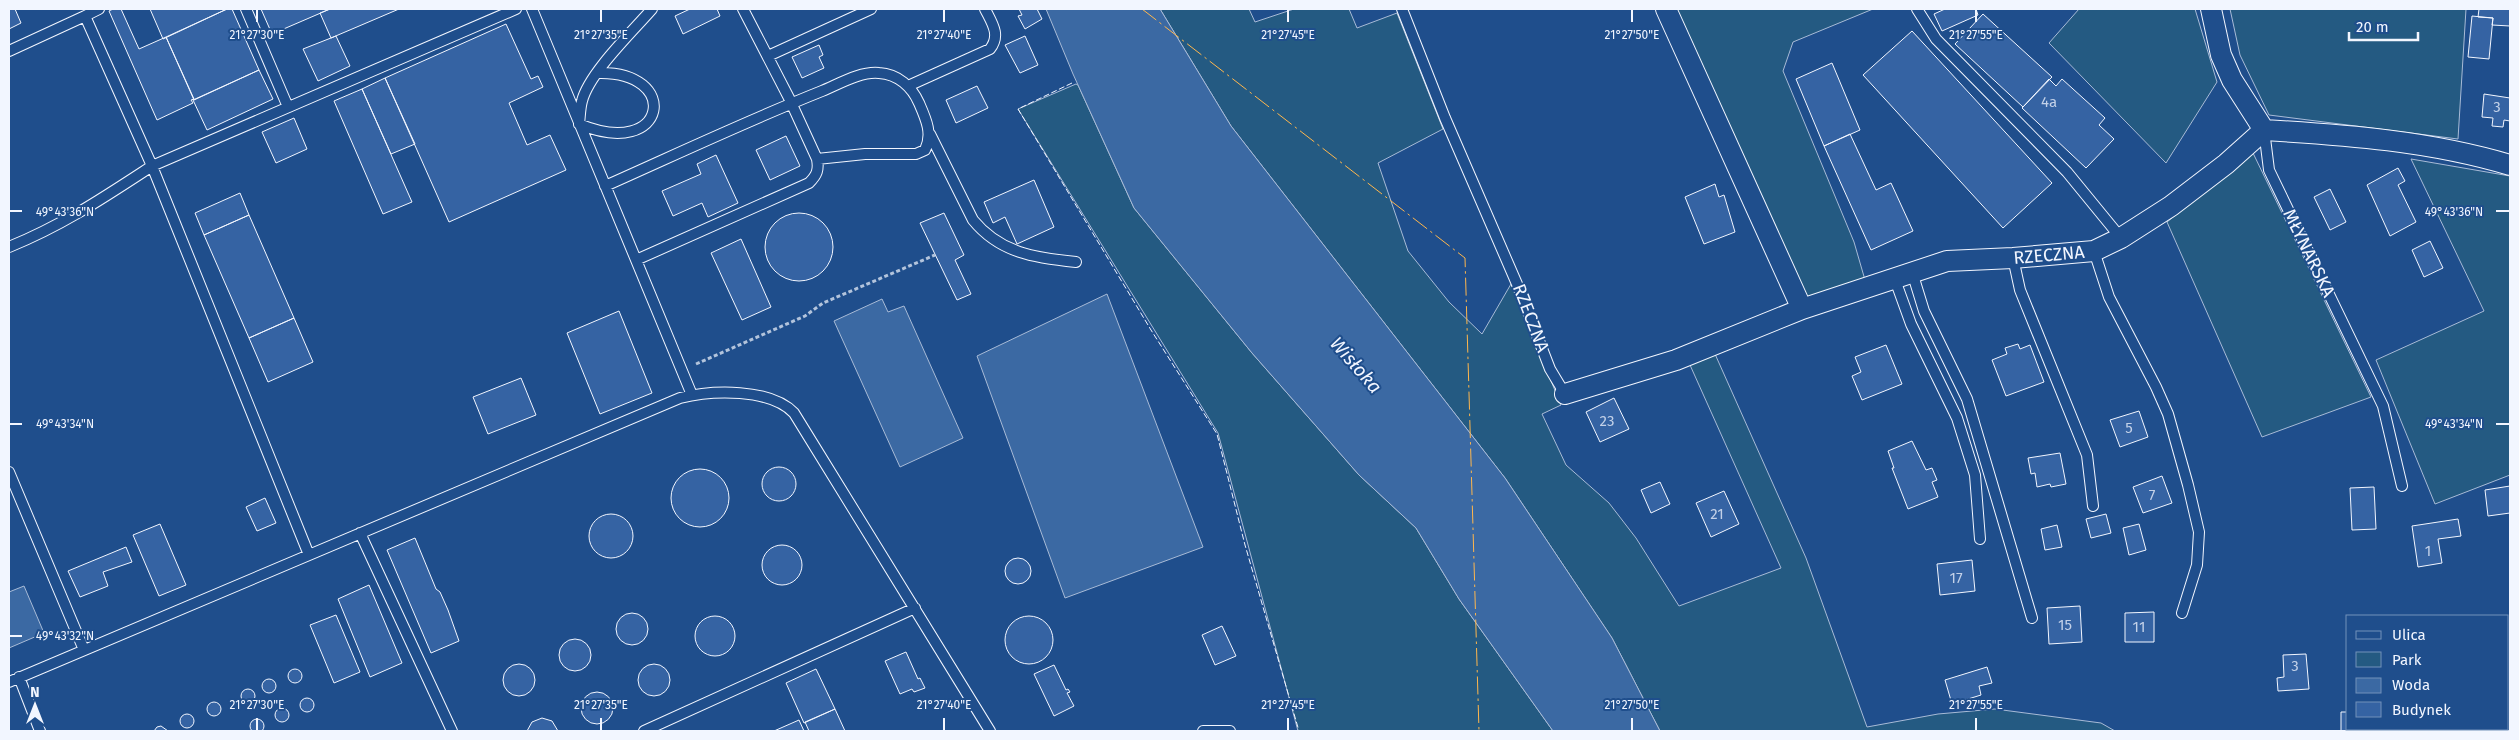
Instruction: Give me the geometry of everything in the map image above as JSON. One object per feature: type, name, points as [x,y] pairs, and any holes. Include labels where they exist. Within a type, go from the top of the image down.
[{"type":"street","points":[[1666,9],[1802,309]]},
{"type":"street","name":"MŁYNARSKA","points":[[2212,9],[2221,55],[2232,80],[2264,130]]},
{"type":"street","name":"RZECZNA","points":[[1566,394],[1676,360],[1802,309],[1947,261],[2094,251],[2121,238],[2171,206],[2226,164],[2264,130]]},
{"type":"street","points":[[2264,130],[2356,136],[2472,154],[2510,165]]},
{"type":"lane","points":[[9,50],[99,9]]},
{"type":"lane","points":[[246,9],[288,107]]},
{"type":"lane","points":[[9,247],[48,231],[114,192],[152,166],[516,9]]},
{"type":"lane","points":[[532,9],[692,394]]},
{"type":"lane","points":[[580,124],[582,99],[597,73],[652,9]]},
{"type":"lane","points":[[636,260],[809,183],[816,176],[819,169],[817,159],[792,103],[743,9]]},
{"type":"lane","points":[[768,56],[871,9]]},
{"type":"lane","points":[[908,86],[990,49],[996,42],[996,32],[984,9]]},
{"type":"lane","name":"RZECZNA","points":[[1402,9],[1445,118],[1517,284],[1550,369],[1566,394]]},
{"type":"lane","points":[[1917,9],[1936,39],[2067,172],[2121,238]]},
{"type":"lane","points":[[85,16],[152,166],[308,555]]},
{"type":"lane","points":[[605,186],[792,103],[866,74],[879,72],[896,76],[908,86],[918,100],[929,131],[973,220],[982,231],[1008,249],[1028,256],[1076,262]]},
{"type":"lane","points":[[580,124],[598,131],[625,132],[648,124],[654,113],[653,100],[646,86],[635,78],[624,75],[597,73]]},
{"type":"lane","name":"MŁYNARSKA","points":[[2264,130],[2269,170],[2383,406],[2402,486]]},
{"type":"lane","points":[[817,159],[865,154],[916,154],[925,150],[929,142],[929,131]]},
{"type":"lane","points":[[2094,251],[2110,297],[2168,414],[2188,486],[2199,532],[2197,565],[2182,613]]},
{"type":"lane","points":[[2013,258],[2020,290],[2087,455],[2093,506]]},
{"type":"lane","points":[[1903,274],[1911,324],[1957,418],[1975,475],[1980,539]]},
{"type":"lane","points":[[1903,274],[1924,311],[1967,399],[2032,618]]},
{"type":"lane","points":[[9,682],[662,405],[692,394],[709,392],[756,395],[776,400],[789,408],[808,434],[990,731]]},
{"type":"lane","points":[[9,472],[84,650]]},
{"type":"lane","points":[[360,533],[452,731]]},
{"type":"lane","points":[[644,731],[916,608]]},
{"type":"lane","points":[[19,677],[40,731]]},
{"type":"lane","points":[[1203,731],[1230,731]]},
{"type":"path","points":[[682,370],[804,316],[823,303],[935,255]]},
{"type":"green space","points":[[1160,9],[1249,9],[1255,22],[1294,9],[1349,9],[1357,28],[1397,13],[1443,129],[1378,163],[1408,251],[1449,302],[1482,334],[1511,284],[1561,405],[1542,414],[1566,465],[1609,503],[1636,538],[1679,606],[1781,568],[1690,365],[1715,354],[1806,558],[1867,727],[1938,714],[1995,709],[2101,723],[2115,731],[1660,731],[1612,638],[1505,478],[1231,126]]},
{"type":"green space","points":[[1673,9],[1873,9],[1793,42],[1783,71],[1854,242],[1865,280],[1812,299],[1800,291]]},
{"type":"green space","points":[[2079,9],[2195,9],[2217,82],[2166,163],[2049,43]]},
{"type":"green space","points":[[2230,9],[2466,9],[2458,139],[2269,115],[2240,55]]},
{"type":"green space","points":[[1076,84],[1134,208],[1252,353],[1359,475],[1416,528],[1459,599],[1553,731],[1298,731],[1218,433],[1018,109]]},
{"type":"green space","points":[[2253,153],[2371,397],[2262,437],[2167,222]]},
{"type":"green space","points":[[2411,159],[2510,176],[2510,475],[2435,504],[2376,360],[2484,311]]},
{"type":"water","name":"Wisłoka","points":[[1046,9],[1160,9],[1231,126],[1505,478],[1612,638],[1660,731],[1553,731],[1459,599],[1416,528],[1359,475],[1252,353],[1134,208],[1073,74]]},
{"type":"water","points":[[1107,294],[1203,547],[1065,598],[977,356]]},
{"type":"water","points":[[882,299],[888,312],[904,306],[963,438],[900,467],[834,321]]},
{"type":"water","points":[[24,586],[44,633],[9,648],[9,592]]},
{"type":"building","points":[[9,9],[15,9],[21,23],[9,29]]},
{"type":"building","points":[[121,9],[139,49],[166,37],[194,99],[191,100],[193,103],[157,120],[109,11]]},
{"type":"building","points":[[150,9],[227,9],[163,39]]},
{"type":"building","points":[[227,9],[232,9],[259,70],[194,100],[166,37]]},
{"type":"building","points":[[261,9],[330,9],[272,34]]},
{"type":"building","points":[[330,9],[399,9],[331,38],[320,13]]},
{"type":"building","points":[[690,9],[717,9],[720,16],[683,34],[675,16]]},
{"type":"building","points":[[1019,9],[1037,9],[1042,19],[1025,29],[1018,16],[1022,15]]},
{"type":"building","points":[[1945,9],[1976,9],[1978,15],[1942,31],[1934,14]]},
{"type":"building","points":[[2479,9],[2510,9],[2510,26],[2492,25],[2493,18],[2478,17]]},
{"type":"building","points":[[1983,14],[2052,77],[2023,107],[1955,44]]},
{"type":"building","points":[[2472,16],[2493,18],[2489,59],[2468,57]]},
{"type":"building","points":[[506,24],[531,79],[538,76],[543,87],[509,103],[527,145],[550,135],[566,170],[449,222],[385,78]]},
{"type":"building","points":[[1912,31],[2052,183],[2003,228],[1863,75]]},
{"type":"building","points":[[336,36],[350,66],[318,81],[303,49]]},
{"type":"building","points":[[1025,36],[1038,65],[1020,73],[1005,45]]},
{"type":"building","points":[[819,45],[823,55],[819,57],[824,68],[802,78],[792,57]]},
{"type":"building","points":[[1832,63],[1860,130],[1824,146],[1796,79]]},
{"type":"building","points":[[259,70],[273,99],[207,130],[193,100]]},
{"type":"building","points":[[385,78],[415,144],[391,154],[362,89]]},
{"type":"building","points":[[2049,79],[2056,86],[2062,79],[2105,118],[2099,125],[2114,139],[2086,168],[2022,108]]},
{"type":"building","points":[[977,86],[988,108],[956,123],[946,100]]},
{"type":"building","points":[[362,89],[412,202],[383,214],[334,101]]},
{"type":"building","points":[[2484,94],[2510,98],[2510,121],[2504,120],[2503,127],[2492,126],[2493,118],[2482,117]]},
{"type":"building","points":[[294,118],[307,149],[276,163],[262,132]]},
{"type":"building","points":[[1850,134],[1876,190],[1891,183],[1913,231],[1871,250],[1824,146]]},
{"type":"building","points":[[786,136],[800,166],[770,180],[756,150]]},
{"type":"building","points":[[716,155],[738,203],[708,217],[702,203],[673,216],[662,191],[701,174],[697,164]]},
{"type":"building","points":[[2398,168],[2405,181],[2398,185],[2416,222],[2390,236],[2367,185]]},
{"type":"building","points":[[1034,180],[1054,227],[1017,244],[1005,217],[993,223],[984,202]]},
{"type":"building","points":[[1715,184],[1719,197],[1724,195],[1735,232],[1704,244],[1685,197]]},
{"type":"building","points":[[2330,189],[2346,222],[2330,230],[2314,197]]},
{"type":"building","points":[[240,193],[249,215],[204,235],[195,213]]},
{"type":"building","points":[[799,213],[812,216],[823,223],[830,234],[833,247],[830,260],[823,271],[812,278],[799,281],[786,278],[775,271],[768,260],[765,247],[768,234],[775,223],[786,216]]},
{"type":"building","points":[[944,213],[964,255],[955,260],[971,294],[957,300],[920,223]]},
{"type":"building","points":[[249,215],[294,318],[249,338],[204,235]]},
{"type":"building","points":[[741,239],[771,307],[742,320],[711,253]]},
{"type":"building","points":[[2430,241],[2443,268],[2424,277],[2412,250]]},
{"type":"building","points":[[619,311],[652,393],[600,414],[567,333]]},
{"type":"building","points":[[294,318],[313,362],[268,382],[249,338]]},
{"type":"building","points":[[2018,344],[2020,349],[2030,345],[2044,382],[2006,396],[1992,360],[2007,354],[2005,348]]},
{"type":"building","points":[[1886,345],[1902,384],[1862,400],[1852,376],[1861,372],[1855,357]]},
{"type":"building","points":[[521,378],[536,415],[488,434],[473,397]]},
{"type":"building","points":[[1614,398],[1629,429],[1600,442],[1586,412]]},
{"type":"building","points":[[2139,411],[2148,437],[2120,447],[2110,420]]},
{"type":"building","points":[[1912,441],[1926,470],[1932,468],[1937,480],[1932,482],[1938,497],[1908,509],[1892,468],[1894,468],[1888,451]]},
{"type":"building","points":[[2060,453],[2066,484],[2051,487],[2050,484],[2037,487],[2035,473],[2031,474],[2028,458]]},
{"type":"building","points":[[779,467],[791,472],[796,484],[791,496],[779,501],[767,496],[762,484],[767,472]]},
{"type":"building","points":[[694,469],[706,469],[721,477],[729,492],[729,504],[721,519],[706,527],[694,527],[679,519],[671,504],[671,492],[679,477]]},
{"type":"building","points":[[2162,476],[2172,503],[2143,513],[2133,487]]},
{"type":"building","points":[[1660,482],[1670,504],[1651,513],[1641,490]]},
{"type":"building","points":[[2510,486],[2510,513],[2488,516],[2485,490]]},
{"type":"building","points":[[2374,487],[2376,529],[2352,530],[2350,488]]},
{"type":"building","points":[[1724,491],[1739,524],[1711,537],[1696,503]]},
{"type":"building","points":[[265,498],[276,523],[257,531],[246,507]]},
{"type":"building","points":[[615,514],[627,520],[632,527],[632,545],[627,552],[620,557],[607,558],[599,555],[592,548],[589,532],[592,524],[599,517]]},
{"type":"building","points":[[2106,514],[2111,533],[2091,538],[2086,519]]},
{"type":"building","points":[[2458,519],[2461,536],[2438,539],[2442,563],[2418,567],[2412,526]]},
{"type":"building","points":[[160,524],[186,585],[159,596],[133,535]]},
{"type":"building","points":[[2139,524],[2146,550],[2129,555],[2123,528]]},
{"type":"building","points":[[2057,525],[2062,547],[2045,550],[2041,529]]},
{"type":"building","points":[[415,538],[436,589],[440,592],[448,610],[459,641],[431,653],[387,550]]},
{"type":"building","points":[[782,545],[796,551],[802,565],[796,579],[782,585],[768,579],[762,565],[768,551]]},
{"type":"building","points":[[126,547],[132,562],[103,572],[108,586],[80,597],[68,571]]},
{"type":"building","points":[[1018,558],[1027,562],[1031,571],[1027,580],[1018,584],[1009,580],[1005,571],[1009,562]]},
{"type":"building","points":[[1972,560],[1975,591],[1940,595],[1937,564]]},
{"type":"building","points":[[369,585],[402,663],[370,677],[338,599]]},
{"type":"building","points":[[2080,606],[2082,642],[2049,644],[2047,608]]},
{"type":"building","points":[[2154,612],[2154,642],[2125,642],[2125,613]]},
{"type":"building","points":[[632,613],[643,618],[648,629],[643,640],[632,645],[621,640],[616,629],[621,618]]},
{"type":"building","points":[[336,615],[360,672],[334,683],[310,625]]},
{"type":"building","points":[[711,616],[719,616],[726,619],[732,625],[735,636],[732,647],[726,653],[719,656],[711,656],[704,653],[698,647],[695,640],[695,632],[698,625],[704,619]]},
{"type":"building","points":[[1024,616],[1034,616],[1043,620],[1049,626],[1052,631],[1052,649],[1043,660],[1034,664],[1024,664],[1015,660],[1009,654],[1005,645],[1005,635],[1009,626],[1015,620]]},
{"type":"building","points":[[1222,626],[1236,656],[1215,665],[1202,635]]},
{"type":"building","points":[[575,639],[586,644],[591,655],[586,666],[575,671],[564,666],[559,655],[564,644]]},
{"type":"building","points":[[906,652],[918,679],[920,678],[925,688],[914,692],[912,689],[900,694],[885,661]]},
{"type":"building","points":[[2306,654],[2309,689],[2278,691],[2277,678],[2284,677],[2283,655]]},
{"type":"building","points":[[519,664],[530,669],[535,680],[530,691],[519,696],[508,691],[503,680],[508,669]]},
{"type":"building","points":[[654,664],[665,669],[670,680],[665,691],[654,696],[643,691],[638,680],[643,669]]},
{"type":"building","points":[[1054,665],[1066,690],[1068,689],[1070,692],[1067,693],[1074,706],[1054,716],[1034,674]]},
{"type":"building","points":[[1987,667],[1992,683],[1979,686],[1981,695],[1952,704],[1945,680]]},
{"type":"building","points":[[292,669],[298,669],[302,676],[298,683],[292,683],[288,679],[288,673]]},
{"type":"building","points":[[816,669],[835,709],[804,723],[786,683]]},
{"type":"building","points":[[266,679],[272,679],[276,686],[272,693],[266,693],[262,689],[262,683]]},
{"type":"building","points":[[245,689],[251,689],[255,696],[251,703],[245,703],[241,699],[241,693]]},
{"type":"building","points":[[597,692],[608,697],[613,708],[608,719],[597,724],[586,719],[581,708],[586,697]]},
{"type":"building","points":[[304,698],[310,698],[314,705],[310,712],[304,712],[300,708],[300,702]]},
{"type":"building","points":[[211,702],[217,702],[221,709],[217,716],[211,716],[207,712],[207,706]]},
{"type":"building","points":[[279,708],[285,708],[289,715],[285,722],[279,722],[275,718],[275,712]]},
{"type":"building","points":[[835,709],[845,731],[809,731],[805,722]]},
{"type":"building","points":[[2341,712],[2346,712],[2346,730],[2391,730],[2391,731],[2341,731]]},
{"type":"building","points":[[184,714],[190,714],[194,721],[190,728],[184,728],[180,724],[180,718]]},
{"type":"building","points":[[542,718],[552,721],[558,731],[527,731],[532,722]]},
{"type":"building","points":[[257,719],[262,721],[264,726],[262,731],[257,733],[252,731],[250,726],[252,721]]},
{"type":"building","points":[[799,720],[804,731],[774,731]]},
{"type":"building","points":[[161,726],[168,731],[154,731],[157,727]]},
{"type":"fence","points":[[1072,83],[1018,109],[1151,330],[1217,434],[1245,545],[1299,731]]},
{"type":"power","points":[[1142,9],[1465,258],[1479,731]]}]
